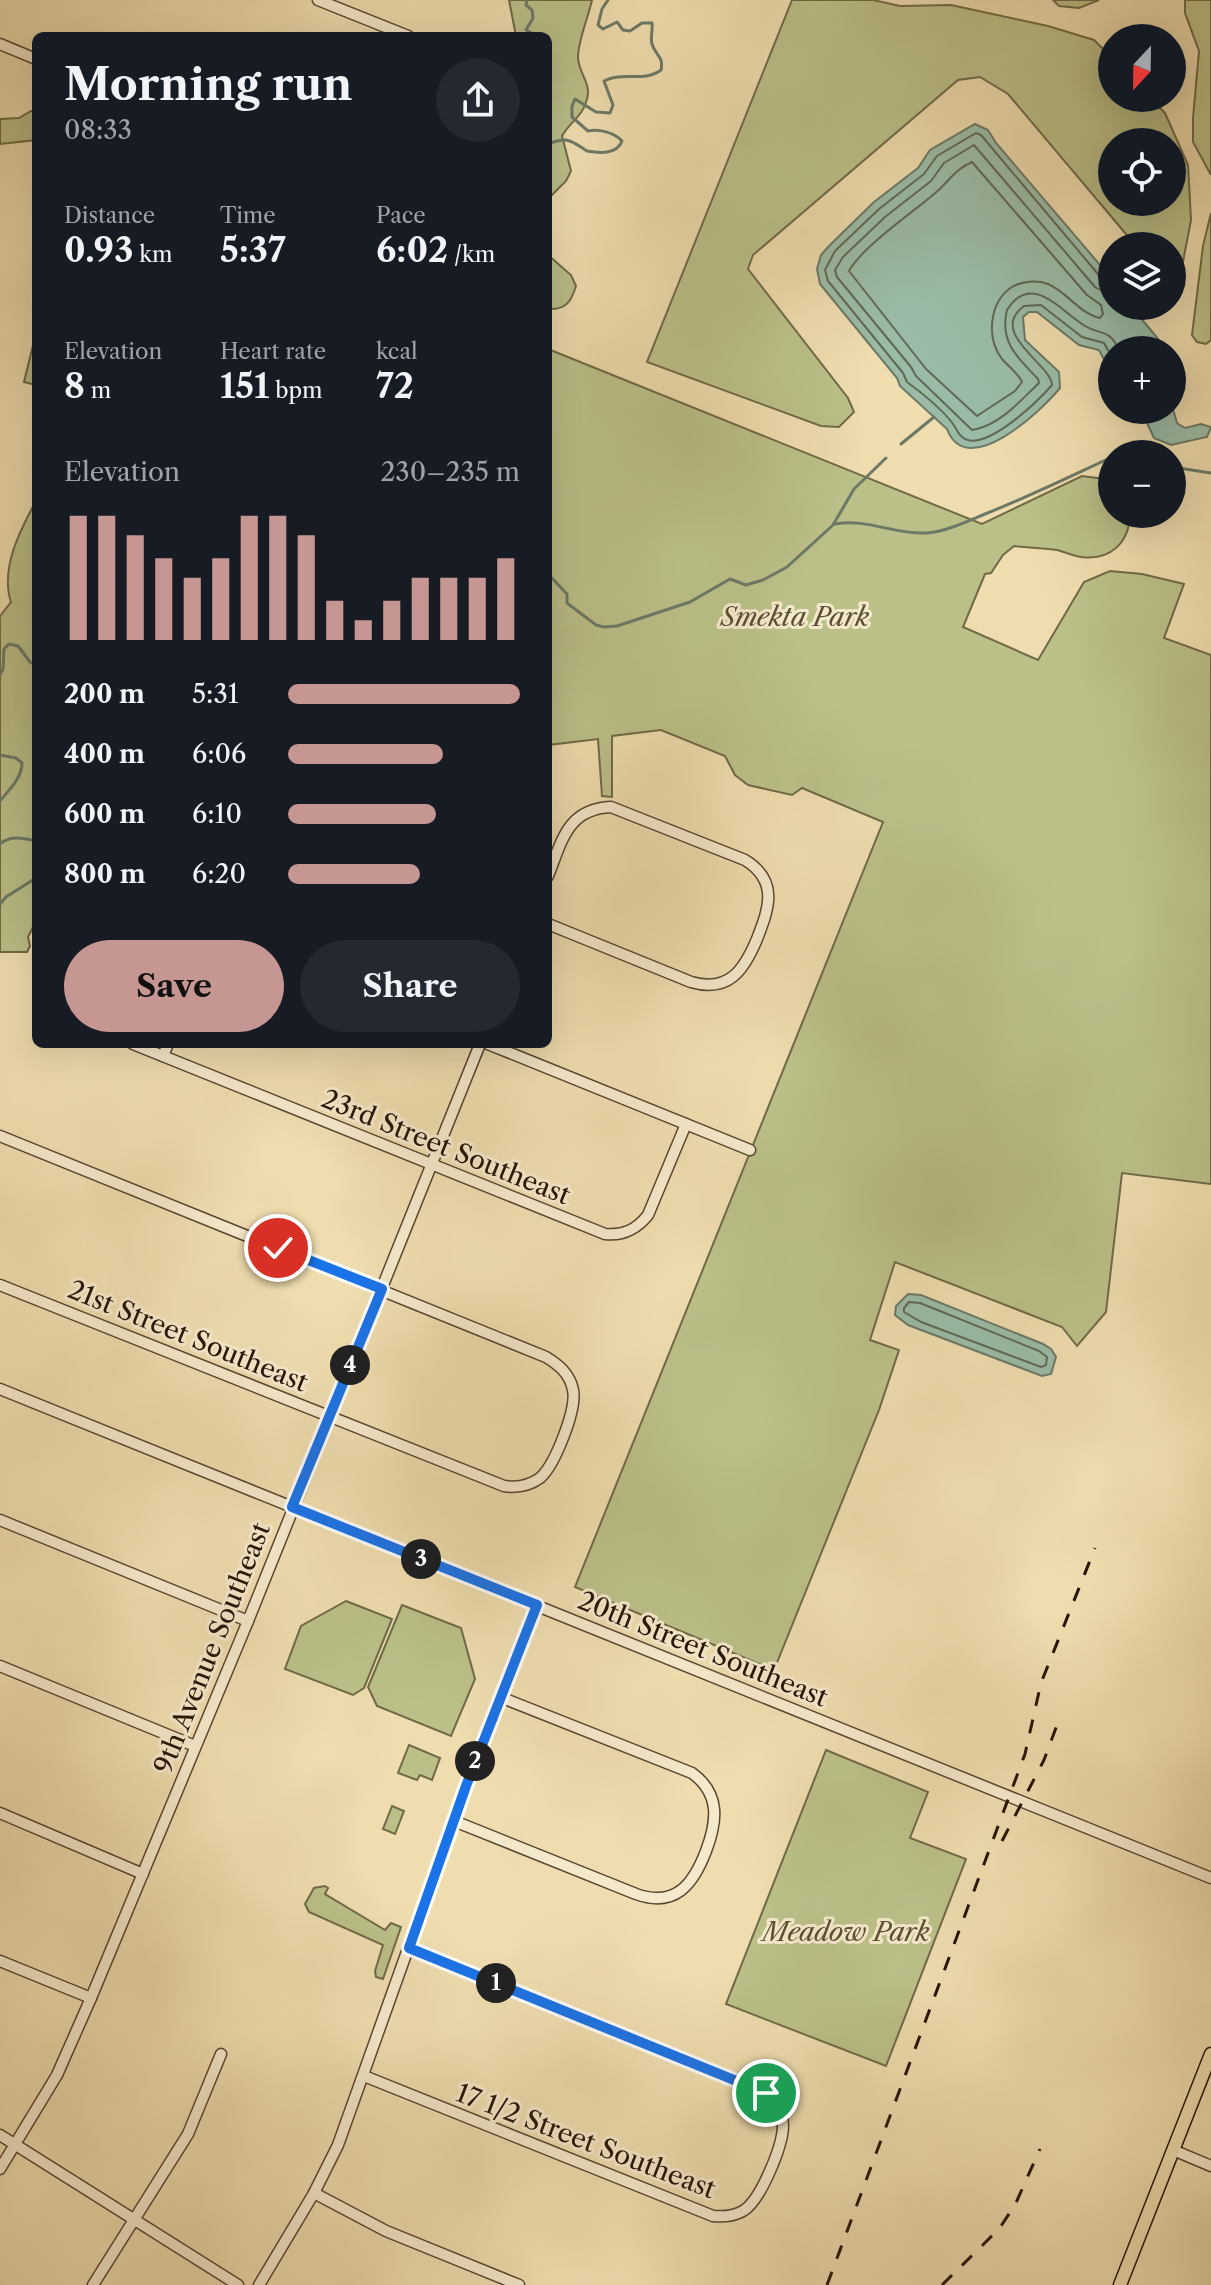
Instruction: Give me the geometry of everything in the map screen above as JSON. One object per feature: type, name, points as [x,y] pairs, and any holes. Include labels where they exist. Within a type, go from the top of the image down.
[{"type":"main road","points":[[1120,2285],[1211,2054]]},
{"type":"street","points":[[318,0],[398,32]]},
{"type":"street","points":[[0,44],[32,57]]},
{"type":"street","points":[[552,866],[567,829],[583,814],[597,808],[617,808],[754,866],[765,881],[769,896],[767,913],[748,959],[738,973],[724,982],[708,985],[691,982],[552,926]]},
{"type":"street","name":"23rd Street Southeast","points":[[143,1048],[598,1232],[621,1234],[639,1226],[651,1209],[686,1124]]},
{"type":"street","points":[[163,1056],[166,1048]]},
{"type":"street","name":"9th Avenue Southeast","points":[[0,2169],[57,2075],[91,1998],[248,1621],[478,1048]]},
{"type":"street","points":[[498,1048],[750,1150]]},
{"type":"street","name":"21st Street Southeast","points":[[0,1136],[555,1362],[569,1378],[574,1392],[573,1406],[545,1473],[531,1483],[514,1487],[492,1483],[0,1285]]},
{"type":"street","name":"20th Street Southeast","points":[[0,1389],[1211,1878]]},
{"type":"street","points":[[0,1520],[248,1621]]},
{"type":"street","points":[[259,2285],[314,2193],[338,2145],[454,1821],[537,1605]]},
{"type":"street","points":[[0,1666],[195,1746]]},
{"type":"street","points":[[454,1821],[652,1899],[671,1895],[689,1884],[706,1852],[714,1828],[715,1807],[704,1783],[694,1774],[500,1697]]},
{"type":"street","points":[[0,1813],[143,1874]]},
{"type":"street","name":"17 1/2 Street Southeast","points":[[364,2076],[713,2216],[730,2215],[748,2207],[758,2195],[771,2166],[783,2125],[777,2105],[762,2090],[409,1948]]},
{"type":"street","points":[[0,1961],[91,1998]]},
{"type":"street","points":[[93,2285],[192,2125],[221,2054]]},
{"type":"street","points":[[0,2135],[238,2285]]},
{"type":"street","points":[[1173,2150],[1211,2166]]},
{"type":"street","points":[[314,2193],[386,2231],[519,2285]]},
{"type":"green space","points":[[509,0],[592,0],[578,56],[588,88],[587,99],[583,110],[562,136],[571,171],[552,195],[552,32],[515,32]]},
{"type":"green space","points":[[792,0],[873,0],[900,6],[951,5],[1048,26],[1094,40],[1098,44],[1098,112],[1164,112],[1172,128],[1098,128],[1098,201],[1008,94],[980,77],[958,80],[753,255],[748,269],[848,398],[854,412],[839,427],[821,426],[647,362]]},
{"type":"green space","points":[[1053,0],[1099,0],[1079,8],[1059,6]]},
{"type":"green space","points":[[1185,0],[1211,0],[1211,175],[1193,142],[1199,51],[1185,13]]},
{"type":"green space","points":[[32,111],[32,140],[0,144],[0,119],[19,118]]},
{"type":"green space","points":[[1186,160],[1191,220],[1186,246],[1186,232],[1124,232],[1111,216],[1186,216]]},
{"type":"green space","points":[[1211,213],[1211,340],[1206,344],[1197,342],[1192,335],[1203,246]]},
{"type":"green space","points":[[552,258],[571,275],[576,286],[567,304],[554,309]]},
{"type":"green space","points":[[32,349],[32,384],[24,382]]},
{"type":"green space","name":"Smekta Park","points":[[552,351],[982,524],[1082,476],[1098,478],[1098,528],[1128,528],[1116,548],[1092,557],[1014,546],[1003,555],[991,573],[985,574],[963,627],[1038,660],[1084,582],[1110,571],[1142,574],[1184,584],[1164,638],[1211,655],[1211,1184],[1122,1173],[1106,1312],[1077,1346],[1062,1327],[895,1262],[870,1340],[899,1350],[879,1410],[774,1670],[575,1587],[883,822],[802,788],[792,795],[748,785],[735,775],[725,756],[661,730],[612,736],[612,797],[602,796],[598,739],[552,745]]},
{"type":"green space","points":[[32,509],[32,929],[27,952],[0,952],[0,616],[11,602],[8,589],[10,563]]},
{"type":"green space","points":[[346,1601],[392,1619],[364,1688],[353,1695],[285,1669],[301,1626]]},
{"type":"green space","points":[[402,1605],[461,1628],[475,1679],[451,1736],[377,1706],[368,1687]]},
{"type":"green space","points":[[409,1745],[440,1758],[432,1780],[420,1775],[417,1780],[398,1773]]},
{"type":"green space","name":"Meadow Park","points":[[826,1750],[928,1792],[910,1838],[966,1859],[886,2066],[726,2004]]},
{"type":"green space","points":[[392,1806],[404,1811],[395,1834],[383,1829]]},
{"type":"green space","points":[[314,1888],[328,1888],[325,1894],[385,1930],[391,1923],[401,1927],[383,1979],[376,1977],[375,1971],[383,1945],[309,1912],[305,1904]]},
{"type":"water","points":[[975,124],[988,130],[1098,263],[1098,320],[1143,320],[1156,336],[1098,336],[1098,350],[1079,345],[1037,312],[1029,312],[1023,317],[1025,340],[1059,372],[1060,388],[1022,425],[987,445],[971,448],[957,443],[947,429],[900,386],[897,378],[820,284],[817,269],[821,255],[829,246],[874,202],[918,168],[930,150]]},
{"type":"water","points":[[1148,424],[1179,424],[1185,428],[1201,424],[1211,427],[1207,437],[1186,442],[1154,438]]},
{"type":"water","points":[[908,1294],[921,1295],[1043,1344],[1056,1357],[1051,1374],[1042,1376],[908,1325],[895,1315],[896,1306]]},
{"type":"waterway","points":[[527,0],[526,5],[532,10],[533,18],[526,30],[530,32]]},
{"type":"waterway","points":[[552,143],[565,140],[587,151],[616,149],[622,141],[615,135],[588,131],[572,117],[575,99],[596,112],[610,113],[613,105],[604,81],[647,76],[661,70],[660,59],[651,41],[652,23],[642,23],[630,31],[623,30],[617,22],[603,29],[598,25],[608,0]]},
{"type":"waterway","points":[[901,444],[934,417]]},
{"type":"waterway","points":[[552,578],[567,594],[567,603],[596,625],[604,627],[617,626],[690,602],[730,579],[746,585],[763,580],[787,567],[833,525],[854,489],[886,458]]},
{"type":"waterway","points":[[835,524],[858,523],[915,533],[942,530],[1017,501],[1098,464]]},
{"type":"waterway","points":[[1186,469],[1211,473]]},
{"type":"waterway","points":[[0,675],[4,649],[9,644],[18,646],[32,663]]},
{"type":"waterway","points":[[0,755],[16,758],[22,763],[17,779],[0,801]]},
{"type":"waterway","points":[[0,844],[12,838],[32,840]]},
{"type":"waterway","points":[[0,904],[32,881]]},
{"type":"railway","points":[[827,2285],[1025,1754],[1041,1683],[1095,1548]]},
{"type":"railway","points":[[1002,1841],[1044,1760],[1057,1725]]},
{"type":"railway","points":[[942,2285],[999,2229],[1015,2205],[1040,2149]]},
{"type":"route","points":[[278,1248],[382,1289],[292,1507],[537,1605],[466,1786],[409,1948],[766,2093]]}]
